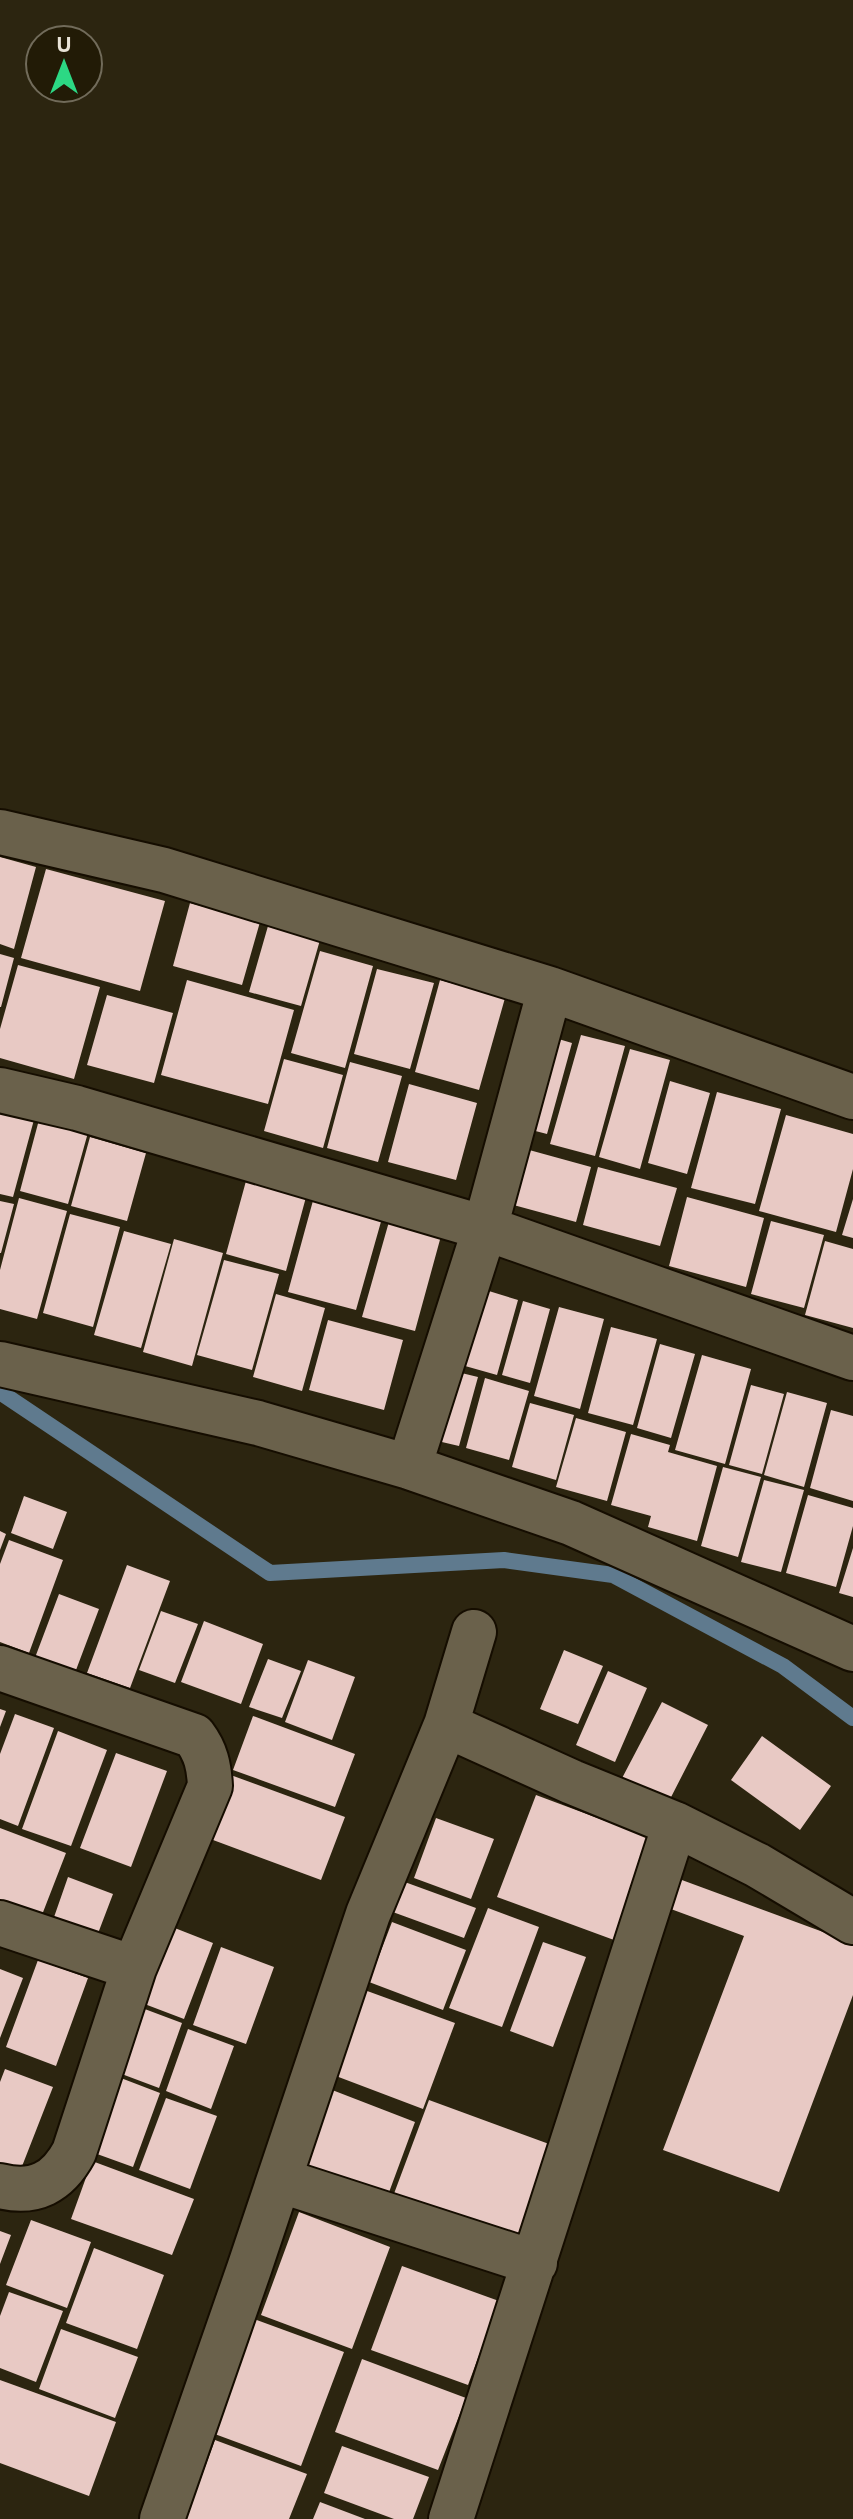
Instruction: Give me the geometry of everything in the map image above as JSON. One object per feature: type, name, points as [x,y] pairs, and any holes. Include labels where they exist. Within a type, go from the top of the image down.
[{"type":"street","points":[[0,832],[164,870],[550,989],[853,1097]]},
{"type":"street","points":[[409,1467],[485,1228],[550,989]]},
{"type":"street","points":[[0,1090],[77,1108],[485,1228],[853,1358]]},
{"type":"street","points":[[0,1364],[258,1423],[409,1467],[571,1523],[853,1649]]},
{"type":"street","points":[[162,2519],[368,1914],[446,1725],[474,1632]]},
{"type":"street","points":[[0,1668],[194,1736],[209,1764],[210,1786],[134,1968],[74,2152],[65,2170],[52,2181],[39,2186],[24,2189],[0,2186]]},
{"type":"street","points":[[446,1725],[675,1824],[757,1865],[853,1922]]},
{"type":"street","points":[[451,2519],[675,1824]]},
{"type":"street","points":[[0,1923],[134,1968]]},
{"type":"street","points":[[279,2180],[535,2263]]},
{"type":"building","points":[[0,857],[36,867],[14,949],[0,944]]},
{"type":"building","points":[[46,869],[165,901],[140,991],[21,958]]},
{"type":"building","points":[[190,903],[260,922],[242,985],[173,966]]},
{"type":"building","points":[[268,926],[320,940],[301,1006],[249,992]]},
{"type":"building","points":[[320,951],[373,966],[345,1068],[291,1053]]},
{"type":"building","points":[[0,954],[14,958],[1,1007],[0,1007]]},
{"type":"building","points":[[18,965],[100,987],[74,1079],[0,1058],[0,1029]]},
{"type":"building","points":[[377,969],[434,983],[410,1069],[354,1054]]},
{"type":"building","points":[[187,980],[294,1010],[268,1104],[161,1075]]},
{"type":"building","points":[[440,980],[505,998],[479,1090],[415,1072]]},
{"type":"building","points":[[107,995],[173,1013],[154,1083],[87,1065]]},
{"type":"building","points":[[545,1035],[572,1043],[547,1134],[520,1127]]},
{"type":"building","points":[[581,1035],[625,1046],[595,1156],[550,1144]]},
{"type":"building","points":[[630,1049],[670,1060],[640,1169],[599,1157]]},
{"type":"building","points":[[284,1059],[343,1075],[323,1148],[264,1131]]},
{"type":"building","points":[[350,1062],[402,1076],[378,1162],[327,1148]]},
{"type":"building","points":[[670,1081],[710,1093],[687,1174],[648,1163]]},
{"type":"building","points":[[409,1084],[477,1103],[456,1180],[388,1162]]},
{"type":"building","points":[[717,1092],[781,1109],[755,1204],[691,1188]]},
{"type":"building","points":[[0,1106],[35,1116],[13,1197],[0,1194]]},
{"type":"building","points":[[786,1115],[853,1134],[853,1169],[836,1232],[759,1211]]},
{"type":"building","points":[[40,1116],[89,1129],[68,1204],[20,1191]]},
{"type":"building","points":[[90,1137],[146,1153],[127,1221],[71,1206]]},
{"type":"building","points":[[522,1148],[591,1167],[576,1222],[506,1203]]},
{"type":"building","points":[[598,1167],[677,1188],[660,1246],[583,1225]]},
{"type":"building","points":[[249,1170],[309,1186],[286,1271],[226,1254]]},
{"type":"building","points":[[317,1186],[386,1204],[356,1310],[288,1292]]},
{"type":"building","points":[[687,1197],[764,1218],[746,1287],[669,1266]]},
{"type":"building","points":[[19,1198],[67,1211],[37,1319],[0,1309],[0,1270]]},
{"type":"building","points":[[853,1199],[853,1238],[842,1235]]},
{"type":"building","points":[[0,1201],[14,1204],[1,1253],[0,1253]]},
{"type":"building","points":[[392,1211],[444,1225],[415,1331],[362,1317]]},
{"type":"building","points":[[70,1214],[120,1227],[93,1327],[43,1313]]},
{"type":"building","points":[[771,1221],[824,1235],[804,1308],[751,1294]]},
{"type":"building","points":[[124,1231],[171,1244],[141,1348],[94,1335]]},
{"type":"building","points":[[174,1239],[223,1253],[192,1366],[143,1352]]},
{"type":"building","points":[[825,1241],[853,1249],[853,1328],[805,1315]]},
{"type":"building","points":[[224,1260],[279,1274],[252,1370],[197,1355]]},
{"type":"building","points":[[479,1288],[518,1300],[497,1375],[458,1364]]},
{"type":"building","points":[[276,1294],[325,1308],[302,1391],[253,1377]]},
{"type":"building","points":[[523,1301],[550,1309],[530,1383],[502,1375]]},
{"type":"building","points":[[559,1307],[604,1319],[580,1409],[534,1396]]},
{"type":"building","points":[[328,1320],[403,1340],[384,1410],[309,1390]]},
{"type":"building","points":[[611,1327],[657,1339],[633,1425],[588,1413]]},
{"type":"building","points":[[660,1344],[695,1354],[671,1438],[637,1428]]},
{"type":"building","points":[[702,1355],[751,1369],[725,1464],[675,1450]]},
{"type":"building","points":[[449,1370],[478,1377],[459,1446],[429,1439]]},
{"type":"building","points":[[485,1378],[529,1391],[509,1460],[466,1448]]},
{"type":"building","points":[[751,1385],[784,1394],[762,1474],[729,1465]]},
{"type":"building","points":[[787,1392],[827,1403],[804,1487],[764,1475]]},
{"type":"building","points":[[530,1403],[574,1415],[556,1480],[512,1467]]},
{"type":"building","points":[[831,1410],[853,1416],[853,1501],[810,1488]]},
{"type":"building","points":[[576,1418],[626,1432],[607,1501],[556,1487]]},
{"type":"building","points":[[631,1434],[670,1445],[668,1452],[717,1466],[697,1541],[648,1527],[651,1516],[611,1505]]},
{"type":"building","points":[[723,1467],[761,1477],[738,1557],[701,1546]]},
{"type":"building","points":[[764,1480],[804,1490],[781,1572],[741,1562]]},
{"type":"building","points":[[808,1495],[853,1508],[853,1526],[836,1587],[786,1573]]},
{"type":"building","points":[[24,1496],[67,1512],[53,1549],[11,1533]]},
{"type":"building","points":[[0,1531],[6,1534],[0,1550]]},
{"type":"building","points":[[9,1540],[63,1560],[29,1653],[0,1642],[0,1564]]},
{"type":"building","points":[[853,1548],[853,1597],[839,1593]]},
{"type":"building","points":[[127,1565],[170,1581],[130,1688],[87,1673]]},
{"type":"building","points":[[59,1594],[99,1609],[73,1678],[33,1663]]},
{"type":"building","points":[[161,1611],[198,1624],[175,1683],[139,1670]]},
{"type":"building","points":[[204,1621],[263,1644],[241,1704],[181,1682]]},
{"type":"building","points":[[564,1650],[603,1666],[578,1724],[540,1709]]},
{"type":"building","points":[[268,1659],[301,1671],[282,1718],[249,1707]]},
{"type":"building","points":[[308,1660],[355,1677],[332,1740],[285,1722]]},
{"type":"building","points":[[608,1671],[647,1688],[615,1762],[576,1745]]},
{"type":"building","points":[[662,1702],[708,1725],[667,1805],[620,1782]]},
{"type":"building","points":[[0,1709],[6,1711],[0,1727]]},
{"type":"building","points":[[15,1714],[54,1728],[18,1826],[0,1819],[0,1754]]},
{"type":"building","points":[[253,1716],[355,1754],[335,1807],[233,1770]]},
{"type":"building","points":[[58,1731],[107,1750],[71,1846],[22,1829]]},
{"type":"building","points":[[762,1736],[831,1786],[800,1830],[731,1780]]},
{"type":"building","points":[[116,1753],[167,1771],[131,1867],[80,1848]]},
{"type":"building","points":[[228,1774],[345,1817],[321,1880],[205,1837]]},
{"type":"building","points":[[536,1795],[651,1838],[614,1940],[497,1897]]},
{"type":"building","points":[[436,1818],[494,1839],[471,1899],[414,1878]]},
{"type":"building","points":[[0,1828],[66,1853],[40,1920],[0,1905]]},
{"type":"building","points":[[671,1876],[853,1943],[853,1995],[779,2192],[663,2150],[744,1936],[660,1905]]},
{"type":"building","points":[[68,1877],[113,1894],[97,1936],[53,1920]]},
{"type":"building","points":[[402,1881],[476,1908],[464,1938],[390,1911]]},
{"type":"building","points":[[488,1908],[539,1927],[502,2027],[449,2008]]},
{"type":"building","points":[[392,1922],[466,1950],[443,2010],[369,1982]]},
{"type":"building","points":[[162,1923],[213,1943],[184,2019],[134,2000]]},
{"type":"building","points":[[543,1942],[586,1957],[553,2047],[510,2031]]},
{"type":"building","points":[[221,1947],[274,1967],[246,2044],[193,2025]]},
{"type":"building","points":[[38,1960],[88,1978],[56,2066],[6,2047]]},
{"type":"building","points":[[0,1969],[23,1978],[0,2038]]},
{"type":"building","points":[[359,1988],[455,2023],[423,2109],[328,2073]]},
{"type":"building","points":[[142,2008],[182,2023],[159,2088],[119,2073]]},
{"type":"building","points":[[188,2029],[234,2046],[211,2109],[166,2091]]},
{"type":"building","points":[[5,2069],[53,2087],[19,2174],[0,2167],[0,2082]]},
{"type":"building","points":[[113,2075],[160,2093],[133,2167],[86,2150]]},
{"type":"building","points":[[327,2088],[415,2122],[388,2195],[299,2162]]},
{"type":"building","points":[[166,2098],[217,2116],[190,2189],[139,2170]]},
{"type":"building","points":[[429,2100],[560,2148],[523,2248],[392,2199]]},
{"type":"building","points":[[92,2161],[194,2199],[172,2255],[71,2219]]},
{"type":"building","points":[[299,2212],[390,2247],[352,2349],[261,2315]]},
{"type":"building","points":[[31,2220],[91,2242],[67,2308],[6,2285]]},
{"type":"building","points":[[0,2231],[11,2235],[0,2264]]},
{"type":"building","points":[[94,2248],[164,2275],[137,2349],[66,2323]]},
{"type":"building","points":[[402,2266],[499,2301],[468,2385],[371,2350]]},
{"type":"building","points":[[9,2292],[63,2311],[36,2382],[0,2368],[0,2316]]},
{"type":"building","points":[[254,2319],[344,2352],[301,2466],[212,2433]]},
{"type":"building","points":[[61,2329],[138,2357],[115,2418],[39,2389]]},
{"type":"building","points":[[362,2359],[466,2398],[438,2470],[335,2432]]},
{"type":"building","points":[[0,2380],[116,2422],[89,2496],[0,2463]]},
{"type":"building","points":[[215,2440],[307,2474],[289,2519],[186,2519]]},
{"type":"building","points":[[342,2446],[429,2477],[413,2519],[394,2519],[324,2493]]},
{"type":"building","points":[[320,2502],[365,2519],[313,2519]]},
{"type":"waterway","points":[[0,1392],[270,1573],[504,1560],[613,1575],[783,1666],[853,1718]]}]
